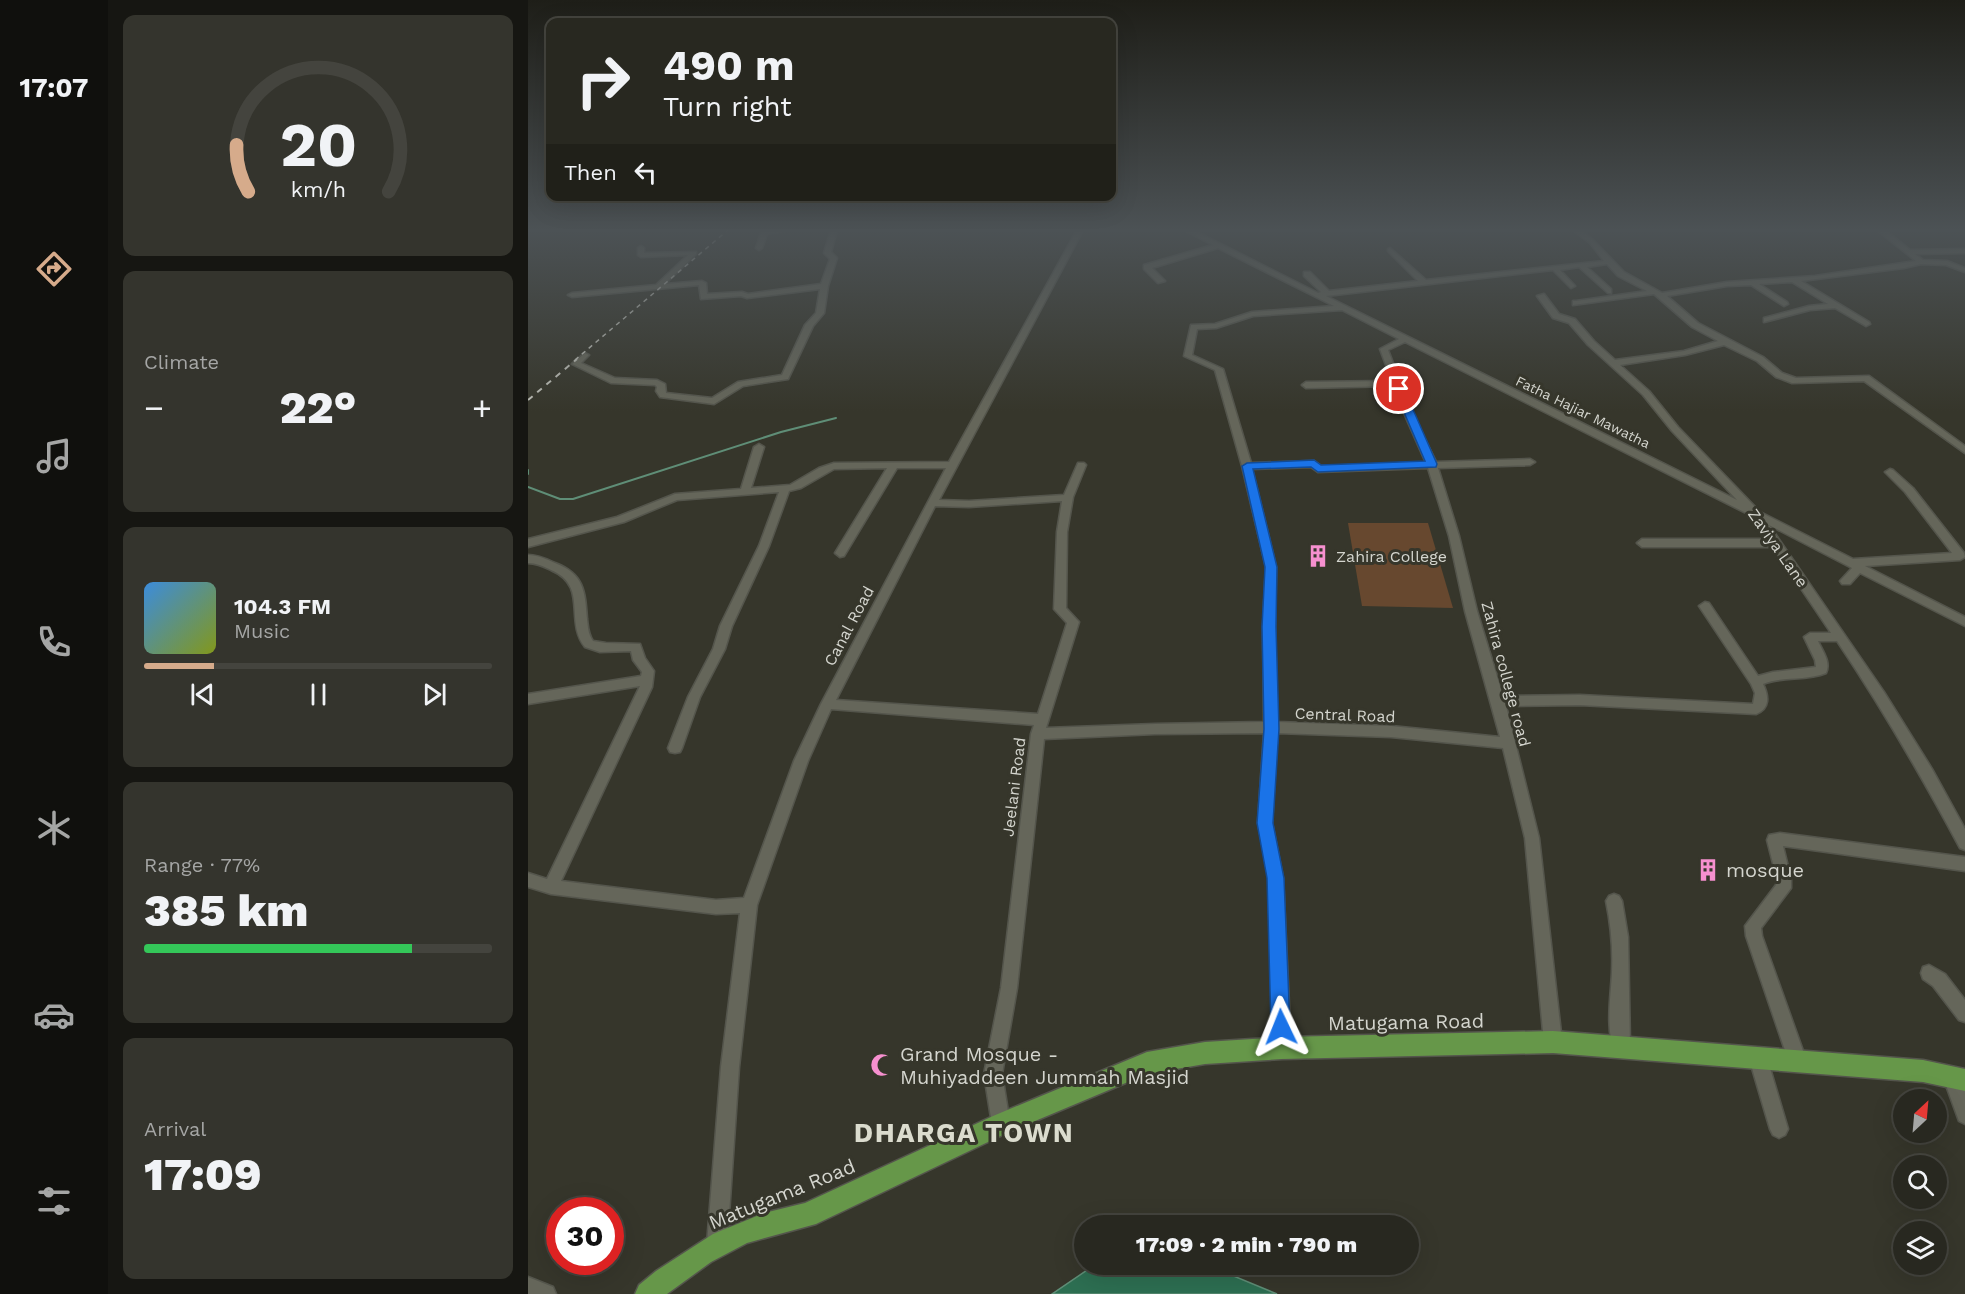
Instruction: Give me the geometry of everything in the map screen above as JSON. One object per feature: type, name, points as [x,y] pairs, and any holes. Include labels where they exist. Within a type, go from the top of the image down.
[{"type":"main road","name":"Matugama Road","points":[[648,1294],[658,1284],[717,1244],[787,1218],[807,1215],[1000,1124],[1146,1063],[1205,1053],[1281,1048],[1553,1042],[1923,1071],[1959,1078]]},
{"type":"street","points":[[572,295],[628,290]]},
{"type":"street","points":[[704,290],[705,297],[742,294],[747,296],[790,290]]},
{"type":"street","points":[[585,355],[576,364],[614,381],[657,383],[662,386],[660,391],[663,395],[714,401],[741,384],[785,377],[809,325],[820,313],[823,290]]},
{"type":"street","name":"Canal Road","points":[[717,1244],[730,1067],[749,904],[801,761],[827,704],[932,503],[1047,290]]},
{"type":"street","name":"Fatha Hajiar Mawatha","points":[[1313,290],[1342,308],[1857,564],[1965,622]]},
{"type":"street","points":[[1318,290],[1321,294],[1359,290]]},
{"type":"street","points":[[1649,290],[1695,325],[1760,359],[1787,379],[1795,381],[1861,378],[1872,381],[1965,450]]},
{"type":"street","points":[[1575,303],[1682,290]]},
{"type":"street","points":[[1764,290],[1784,304]]},
{"type":"street","points":[[1810,290],[1866,324]]},
{"type":"street","name":"Zaviya Lane","points":[[1541,296],[1556,316],[1572,321],[1591,343],[1646,393],[1675,429],[1756,514],[1880,695],[1927,773],[1965,843]]},
{"type":"street","points":[[1767,320],[1809,308],[1834,306]]},
{"type":"street","points":[[1281,1048],[1276,878],[1265,823],[1271,729],[1269,627],[1271,567],[1247,466],[1219,369],[1188,356],[1194,327],[1216,326],[1252,314],[1342,308]]},
{"type":"street","name":"Zahira college road","points":[[1404,339],[1384,349],[1396,383],[1432,464],[1454,536],[1471,611],[1498,701],[1532,838],[1553,1042]]},
{"type":"street","points":[[1613,363],[1685,352],[1725,342]]},
{"type":"street","points":[[1306,385],[1396,383]]},
{"type":"street","points":[[745,493],[759,447]]},
{"type":"street","points":[[1247,466],[1314,464],[1318,469],[1530,462]]},
{"type":"street","points":[[528,543],[620,520],[675,497],[745,493],[803,485],[827,468],[953,465]]},
{"type":"street","name":"Jeelani Road","points":[[1000,1124],[993,1074],[1009,988],[1038,734],[1073,622],[1060,609],[1062,532],[1067,498],[1081,465]]},
{"type":"street","points":[[840,553],[893,467]]},
{"type":"street","points":[[1846,581],[1857,564],[1960,556],[1909,490],[1890,472]]},
{"type":"street","points":[[675,748],[694,697],[719,649],[726,626],[764,546],[784,489]]},
{"type":"street","points":[[932,503],[969,504],[1067,498]]},
{"type":"street","points":[[1642,543],[1774,543]]},
{"type":"street","points":[[528,559],[535,559],[571,576],[579,587],[583,637],[589,644],[603,647],[636,647],[639,660],[648,671],[648,680],[551,887]]},
{"type":"street","points":[[1498,701],[1580,700],[1756,709],[1761,704],[1761,693],[1756,682],[1705,606]]},
{"type":"street","points":[[1756,682],[1772,676],[1814,674],[1822,670],[1821,660],[1810,637],[1841,637]]},
{"type":"street","points":[[528,699],[648,680]]},
{"type":"street","points":[[827,704],[1043,720]]},
{"type":"street","name":"Central Road","points":[[1038,734],[1157,728],[1271,729],[1441,734],[1508,743]]},
{"type":"street","points":[[1798,1062],[1754,936],[1753,926],[1783,888],[1784,879],[1773,844],[1774,840],[1965,864]]},
{"type":"street","points":[[528,880],[551,887],[716,907],[749,904]]},
{"type":"street","points":[[1614,901],[1619,919],[1618,1020],[1621,1046]]},
{"type":"street","points":[[1929,973],[1939,980],[1965,1014]]},
{"type":"street","points":[[1758,1059],[1779,1130]]},
{"type":"street","points":[[1959,1078],[1965,1115]]},
{"type":"street","points":[[528,1287],[546,1294]]},
{"type":"shaded area","points":[[1348,523],[1428,523],[1453,608],[1362,606]]},
{"type":"shaded area","points":[[1080,1275],[1231,1275],[1277,1294],[1052,1294]]},
{"type":"waterway","points":[[528,487],[560,499],[573,499],[781,432],[836,418]]},
{"type":"railway","points":[[575,360],[657,290]]},
{"type":"railway","points":[[528,400],[577,359]]},
{"type":"place","name":"Zahira College","points":[[1318,556]]},
{"type":"place","name":"mosque","points":[[1708,870]]},
{"type":"place","name":"Grand Mosque - Muhiyaddeen Jummah Masjid","points":[[882,1065]]},
{"type":"district","name":"DHARGA TOWN","points":[[964,1133]]},
{"type":"route","points":[[1281,1027],[1276,878],[1265,823],[1271,729],[1269,627],[1271,567],[1247,466],[1314,464],[1318,469],[1432,464],[1399,389]]}]
